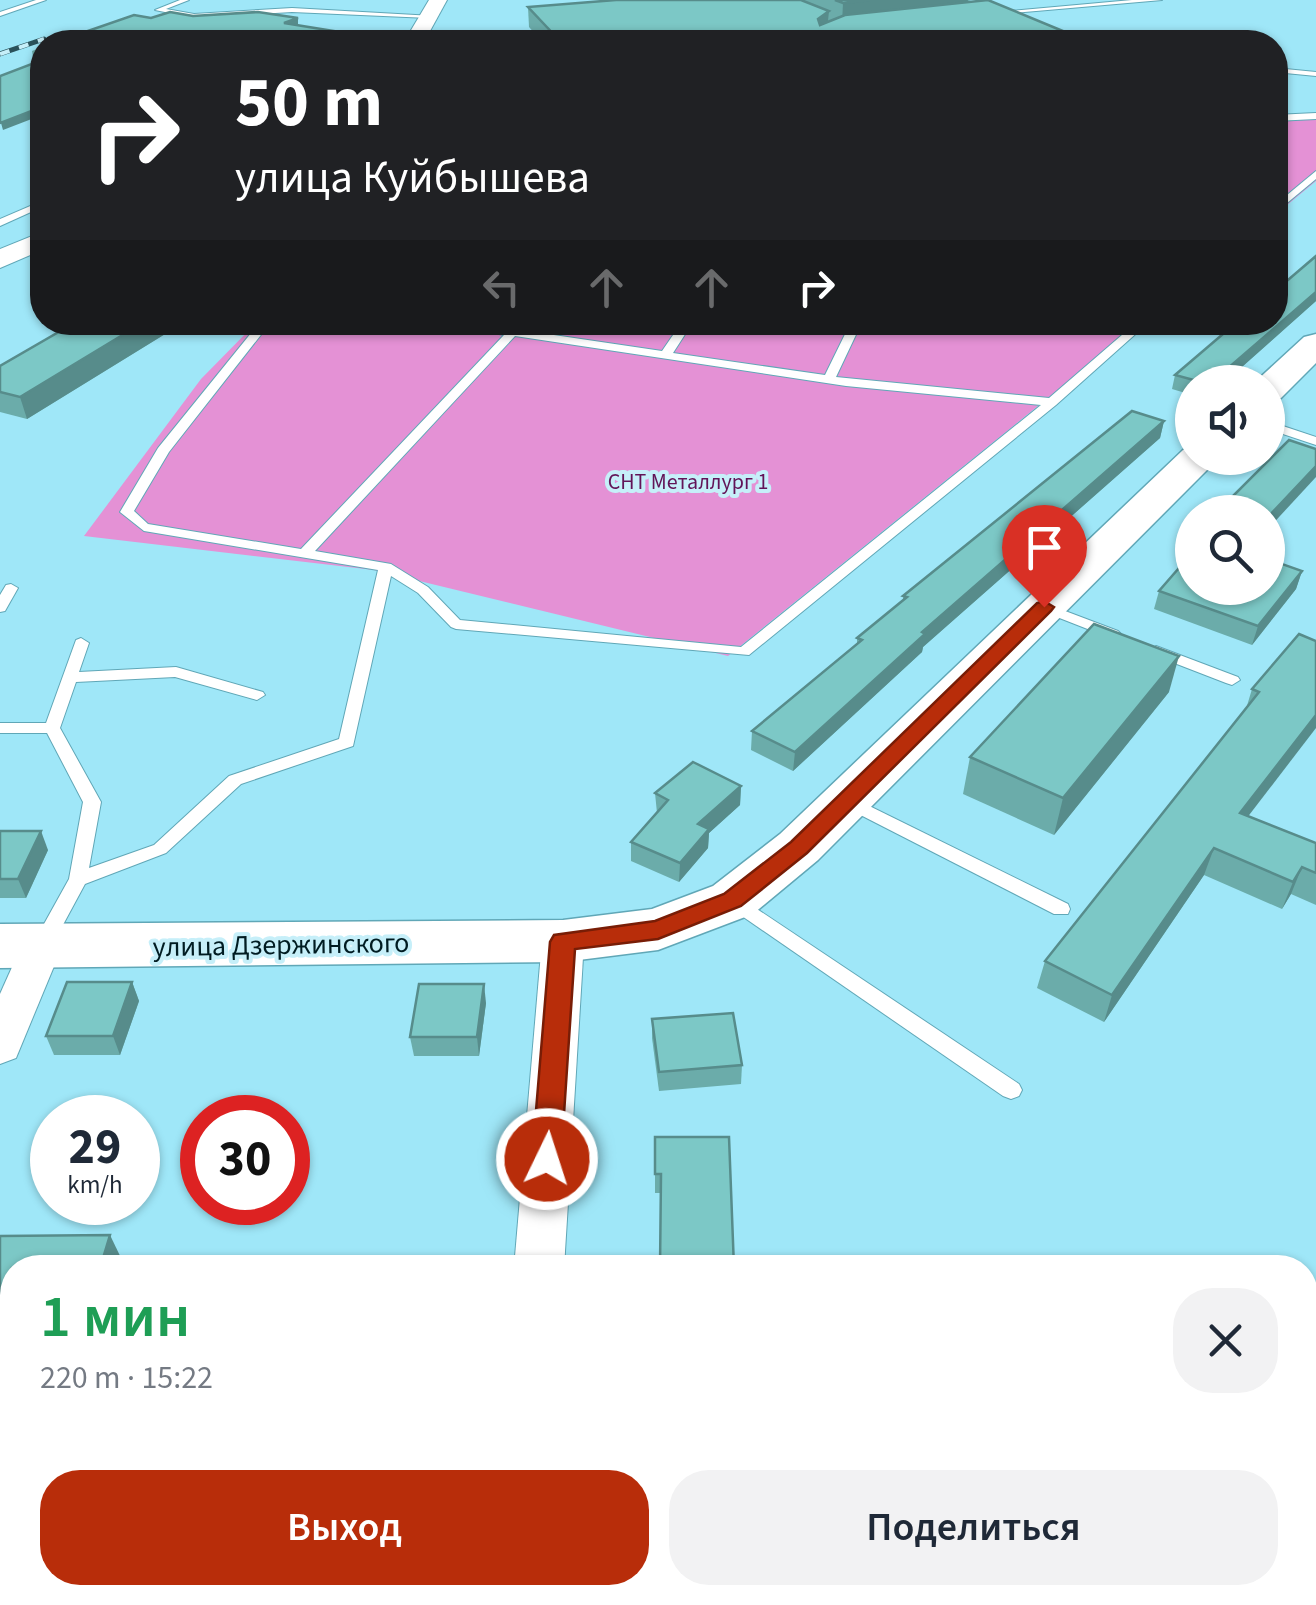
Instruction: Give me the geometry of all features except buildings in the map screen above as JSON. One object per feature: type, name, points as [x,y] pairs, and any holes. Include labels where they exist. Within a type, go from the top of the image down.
[{"type":"main road","points":[[1285,374],[1316,344]]},
{"type":"main road","name":"улица Дзержинского","points":[[20,946],[562,942],[658,930],[733,900],[799,848],[1180,475]]},
{"type":"street","points":[[421,30],[433,8]]},
{"type":"street","points":[[4,255],[30,245]]},
{"type":"street","points":[[540,1255],[562,942]]},
{"type":"street","points":[[0,1046],[20,946]]},
{"type":"lane","points":[[0,14],[44,0]]},
{"type":"lane","points":[[186,0],[158,10],[194,16],[433,8]]},
{"type":"lane","points":[[1002,20],[984,13],[1159,0]]},
{"type":"lane","points":[[1288,71],[1316,74]]},
{"type":"lane","points":[[1288,117],[1316,116]]},
{"type":"lane","points":[[1288,199],[1316,174]]},
{"type":"lane","points":[[0,224],[30,210]]},
{"type":"lane","points":[[256,335],[163,451],[127,512],[144,527],[386,566],[423,590],[456,624],[744,652],[1129,335]]},
{"type":"lane","points":[[305,553],[509,335]]},
{"type":"lane","points":[[563,335],[829,380],[1052,402]]},
{"type":"lane","points":[[667,353],[679,335]]},
{"type":"lane","points":[[829,380],[850,335]]},
{"type":"lane","points":[[1285,431],[1316,441]]},
{"type":"lane","points":[[78,878],[160,849],[235,780],[346,742],[386,566]]},
{"type":"lane","points":[[0,608],[11,588]]},
{"type":"lane","points":[[1044,607],[1130,640]]},
{"type":"lane","points":[[20,946],[78,878],[92,802],[52,728],[81,643]]},
{"type":"lane","points":[[1146,647],[1232,680]]},
{"type":"lane","points":[[70,677],[176,672],[257,696]]},
{"type":"lane","points":[[0,728],[52,728]]},
{"type":"lane","points":[[847,800],[1061,909]]},
{"type":"lane","points":[[733,900],[1011,1090]]},
{"type":"green space","points":[[1316,114],[1316,181],[1288,204],[1288,115]]},
{"type":"green space","name":"СНТ Металлург 1","points":[[244,335],[1126,335],[728,656],[374,570],[84,536],[201,379]]},
{"type":"railway","points":[[0,54],[30,44]]},
{"type":"route","points":[[547,1159],[562,942],[658,930],[733,900],[799,848],[1044,607]]}]
